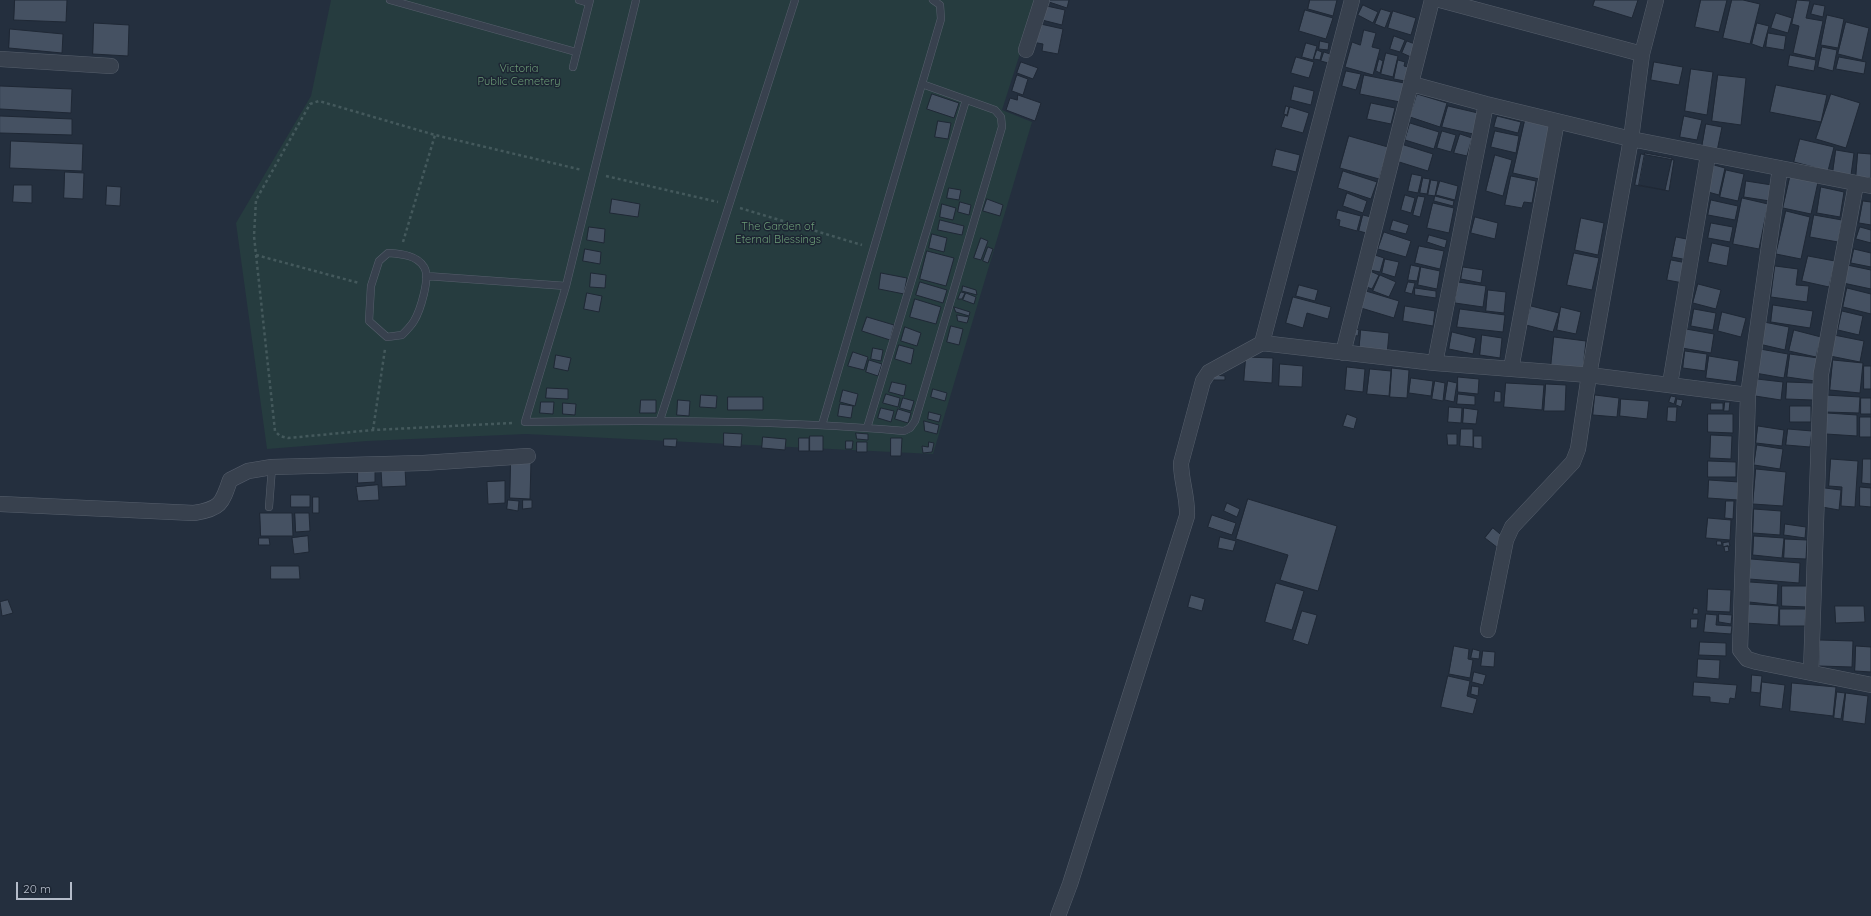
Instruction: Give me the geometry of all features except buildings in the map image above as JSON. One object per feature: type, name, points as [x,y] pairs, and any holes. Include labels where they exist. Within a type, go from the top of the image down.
[{"type":"street","points":[[1026,50],[1042,0]]},
{"type":"street","points":[[1262,343],[1352,0]]},
{"type":"street","points":[[1343,353],[1432,0]]},
{"type":"street","points":[[1440,0],[1642,54]]},
{"type":"street","points":[[1488,630],[1506,540],[1512,527],[1573,462],[1578,449],[1589,375],[1631,139],[1642,54],[1656,0]]},
{"type":"street","points":[[0,59],[111,66]]},
{"type":"street","points":[[1412,84],[1486,104],[1631,139],[1864,185],[1820,374],[1811,672]]},
{"type":"street","points":[[1434,364],[1486,104]]},
{"type":"street","points":[[1511,369],[1557,121]]},
{"type":"street","points":[[1670,384],[1708,154]]},
{"type":"street","points":[[1780,168],[1748,395],[1740,650],[1747,659],[1756,662],[1871,685]]},
{"type":"street","points":[[1058,916],[1070,884],[1188,516],[1188,504],[1181,477],[1181,463],[1203,381],[1209,372],[1262,343],[1434,364],[1589,375],[1748,395]]},
{"type":"street","points":[[0,504],[194,513],[211,510],[224,500],[230,480],[248,471],[272,467],[423,463],[528,456]]},
{"type":"lane","points":[[390,0],[576,52]]},
{"type":"lane","points":[[573,67],[589,2],[579,0]]},
{"type":"lane","points":[[636,0],[566,286],[525,422],[660,420],[822,425],[904,431],[910,428],[918,413],[1002,127],[1001,117],[995,110],[922,84]]},
{"type":"lane","points":[[660,420],[795,0]]},
{"type":"lane","points":[[822,425],[941,19],[940,5],[933,0]]},
{"type":"lane","points":[[867,428],[966,100]]},
{"type":"lane","points":[[388,253],[410,255],[425,267],[426,276],[422,301],[414,322],[402,335],[387,337],[369,321],[371,286],[379,261],[388,253]]},
{"type":"lane","points":[[426,276],[566,286]]},
{"type":"lane","points":[[269,507],[272,467]]},
{"type":"path","points":[[525,422],[373,430],[288,438],[280,436],[275,432],[254,236],[256,200],[310,104],[319,101],[435,135],[729,205],[874,249]]},
{"type":"path","points":[[400,254],[435,135]]},
{"type":"path","points":[[256,255],[371,286]]},
{"type":"path","points":[[373,430],[387,337]]},
{"type":"green space","name":"The Garden of Eternal Blessings","points":[[331,0],[1037,0],[1002,110],[1032,122],[933,454],[526,434],[367,441],[267,449],[236,223],[311,96]]},
{"type":"park label","name":"Victoria Public Cemetery","points":[[519,75]]}]
